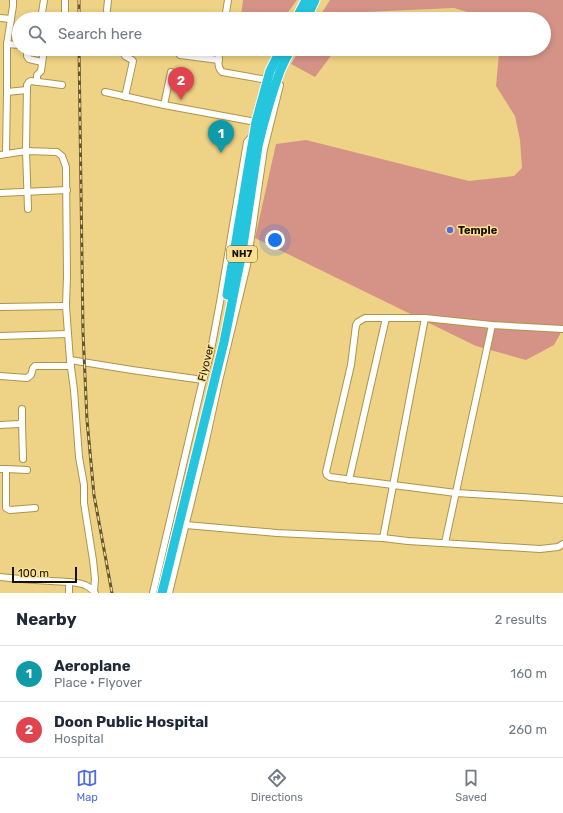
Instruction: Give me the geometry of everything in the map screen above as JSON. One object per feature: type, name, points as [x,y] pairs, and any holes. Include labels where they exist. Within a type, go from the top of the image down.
[{"type":"highway","points":[[300,12],[306,0]]},
{"type":"highway","points":[[309,12],[315,0]]},
{"type":"highway","name":"NH7","points":[[264,121],[267,80],[278,56]]},
{"type":"highway","name":"NH7","points":[[257,135],[264,121],[280,70],[287,56]]},
{"type":"highway","name":"Flyover","points":[[162,593],[214,371],[247,175],[257,135]]},
{"type":"highway","name":"Flyover","points":[[156,593],[214,371],[224,342],[242,252],[257,154],[257,135]]},
{"type":"street","points":[[13,0],[3,82],[6,92],[3,128],[3,155],[26,151],[57,152],[62,156],[66,167],[66,306],[79,457],[84,485],[84,503],[93,560],[94,592]]},
{"type":"street","points":[[42,12],[44,0]]},
{"type":"street","points":[[65,12],[66,0]]},
{"type":"street","points":[[107,10],[108,0]]},
{"type":"street","points":[[226,12],[228,0]]},
{"type":"street","points":[[0,18],[11,19]]},
{"type":"street","points":[[7,44],[12,45]]},
{"type":"street","points":[[27,56],[42,62]]},
{"type":"street","points":[[38,82],[38,75],[40,73],[43,56]]},
{"type":"street","points":[[125,56],[133,61],[125,96]]},
{"type":"street","points":[[188,56],[219,60]]},
{"type":"street","points":[[219,56],[218,68],[222,72],[267,80]]},
{"type":"street","points":[[164,105],[171,72]]},
{"type":"street","points":[[28,209],[26,151],[27,85],[29,82],[38,82],[62,85]]},
{"type":"street","points":[[6,92],[27,90]]},
{"type":"street","points":[[105,92],[164,105],[264,121],[264,150],[247,265],[169,593]]},
{"type":"street","points":[[153,593],[210,355],[247,142],[257,135]]},
{"type":"street","points":[[0,193],[67,190]]},
{"type":"street","points":[[0,307],[66,306]]},
{"type":"street","points":[[563,328],[492,325],[425,318],[365,318],[358,322],[356,325],[351,365],[326,472],[330,477],[456,493],[563,500]]},
{"type":"street","points":[[349,480],[386,318]]},
{"type":"street","points":[[383,538],[425,318]]},
{"type":"street","points":[[445,543],[492,325]]},
{"type":"street","points":[[0,336],[68,334]]},
{"type":"street","points":[[0,376],[27,378],[31,375],[35,366],[70,363],[203,380]]},
{"type":"street","points":[[22,409],[23,459]]},
{"type":"street","points":[[0,424],[19,424],[22,422]]},
{"type":"street","points":[[27,470],[3,469],[6,508],[10,510],[36,508]]},
{"type":"street","points":[[186,525],[277,533],[383,538],[408,541],[540,549],[558,547],[563,544]]},
{"type":"street","points":[[0,577],[70,582],[85,585],[94,592]]},
{"type":"street","points":[[69,593],[70,582]]},
{"type":"shaded area","points":[[243,0],[297,0],[288,12],[242,12]]},
{"type":"shaded area","points":[[330,0],[563,0],[563,329],[554,345],[526,360],[476,346],[255,238],[276,144],[306,140],[469,181],[514,176],[522,168],[520,140],[515,116],[496,86],[499,56],[551,56],[551,12],[467,12],[454,8],[364,12],[322,12]]},
{"type":"shaded area","points":[[296,56],[331,56],[315,77],[291,64]]},
{"type":"railway","points":[[79,0],[79,12]]},
{"type":"railway","points":[[79,56],[83,332],[87,420],[94,495],[112,593]]},
{"type":"place","name":"Doon Public Hospital","points":[[181,100]]},
{"type":"place","name":"Aeroplane","points":[[221,153]]},
{"type":"place","name":"Temple","points":[[450,230]]}]
